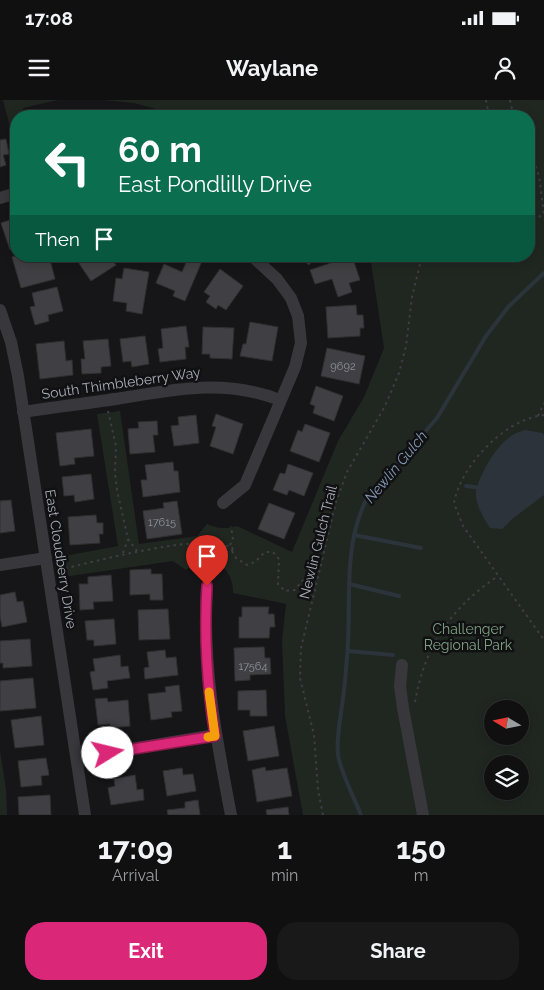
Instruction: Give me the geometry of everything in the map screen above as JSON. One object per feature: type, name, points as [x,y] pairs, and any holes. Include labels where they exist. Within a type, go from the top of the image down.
[{"type":"street","points":[[223,503],[245,485],[299,354],[301,333],[298,316],[291,298],[283,285],[258,262]]},
{"type":"street","name":"East Cloudberry Drive","points":[[0,310],[16,364],[85,815]]},
{"type":"street","name":"South Thimbleberry Way","points":[[24,412],[193,387],[237,388],[263,393],[280,400]]},
{"type":"street","points":[[0,565],[46,558]]},
{"type":"street","points":[[207,586],[205,614],[206,658],[215,736],[231,815]]},
{"type":"street","points":[[402,665],[400,686],[403,708],[423,815]]},
{"type":"street","points":[[77,758],[215,736]]},
{"type":"path","points":[[535,165],[539,176],[544,214]]},
{"type":"path","name":"Newlin Gulch Trail","points":[[323,815],[318,790],[314,735],[301,689],[299,668],[301,648],[330,520],[341,488],[354,459],[385,406],[399,373],[406,346],[412,297],[421,262]]},
{"type":"path","points":[[538,416],[544,403]]},
{"type":"path","points":[[108,410],[116,446],[116,480],[128,539],[137,551]]},
{"type":"path","points":[[544,415],[527,418],[515,424],[485,449],[472,464],[455,496],[454,503],[463,526],[544,640]]},
{"type":"path","points":[[59,570],[137,551],[203,543],[226,547],[233,540],[231,526]]},
{"type":"path","points":[[122,554],[128,539]]},
{"type":"path","points":[[230,545],[236,558],[247,565],[255,562],[266,552],[276,553],[279,560],[278,584],[285,591],[295,590],[309,576],[318,577]]},
{"type":"path","points":[[226,547],[227,552]]},
{"type":"path","points":[[218,565],[227,552],[232,551]]},
{"type":"path","points":[[415,702],[429,655],[445,626],[461,606],[498,576]]},
{"type":"green space","points":[[3,100],[58,100],[23,108],[24,110],[10,110],[10,127]]},
{"type":"green space","name":"Challenger Regional Park","points":[[103,100],[544,100],[544,815],[303,815],[285,716],[282,641],[286,604],[233,593],[229,575],[218,563],[210,560],[194,564],[186,570],[173,561],[63,577],[59,557],[118,546],[97,414],[120,411],[139,544],[197,536],[207,524],[222,528],[237,526],[292,552],[338,441],[364,397],[384,348],[371,262],[535,262],[535,110],[159,110],[134,103]]},
{"type":"green space","points":[[0,751],[6,789],[7,815],[0,815]]},
{"type":"shaded area","points":[[525,430],[544,435],[544,495],[502,529],[490,528],[481,513],[476,496],[479,483],[486,467],[501,445],[512,435]]},
{"type":"building","points":[[6,139],[9,154],[3,155],[6,165],[0,167],[0,140]]},
{"type":"building","points":[[10,220],[10,250],[1,223]]},
{"type":"building","points":[[13,262],[51,262],[55,279],[21,288]]},
{"type":"building","points":[[78,262],[114,262],[116,265],[91,281]]},
{"type":"building","points":[[186,262],[202,262],[185,301],[173,296],[175,291],[156,283],[164,264],[182,272]]},
{"type":"building","points":[[334,262],[354,262],[360,280],[349,283],[352,292],[338,297],[332,279],[315,284],[310,270]]},
{"type":"building","points":[[124,268],[149,272],[142,314],[126,311],[127,303],[113,301],[116,278],[122,279]]},
{"type":"building","points":[[220,269],[243,286],[226,310],[218,305],[216,309],[206,302],[210,296],[204,292]]},
{"type":"building","points":[[57,287],[63,311],[48,315],[49,321],[35,325],[30,307],[35,306],[32,293]]},
{"type":"building","points":[[356,305],[357,315],[363,315],[364,328],[360,328],[360,336],[328,338],[326,307]]},
{"type":"building","points":[[250,322],[278,327],[272,361],[240,356],[243,344],[246,344]]},
{"type":"building","points":[[186,326],[189,347],[185,347],[186,359],[160,362],[158,349],[163,348],[161,329]]},
{"type":"building","points":[[203,327],[234,328],[232,359],[210,358],[210,354],[202,354]]},
{"type":"building","points":[[145,336],[149,364],[132,367],[131,361],[123,362],[120,339]]},
{"type":"building","points":[[108,339],[111,366],[101,367],[101,373],[82,374],[81,359],[85,359],[83,341]]},
{"type":"building","points":[[64,341],[66,361],[72,360],[73,375],[40,379],[36,344]]},
{"type":"building","points":[[327,348],[365,356],[359,384],[321,376]]},
{"type":"building","points":[[316,386],[343,396],[334,421],[313,413],[315,406],[310,404]]},
{"type":"building","points":[[216,414],[243,424],[233,454],[210,446],[216,427],[212,426]]},
{"type":"building","points":[[196,415],[199,443],[174,446],[171,426],[179,425],[178,417]]},
{"type":"building","points":[[157,421],[158,435],[153,435],[155,452],[130,454],[128,429],[139,428],[138,422]]},
{"type":"building","points":[[305,424],[330,433],[319,462],[290,451],[298,430],[302,432]]},
{"type":"building","points":[[91,429],[94,456],[74,458],[75,464],[60,466],[56,433]]},
{"type":"building","points":[[173,462],[174,471],[178,471],[180,492],[143,497],[141,480],[147,480],[145,465]]},
{"type":"building","points":[[288,464],[313,473],[304,496],[289,490],[287,495],[273,490],[280,473],[285,474]]},
{"type":"building","points":[[91,474],[94,499],[75,502],[74,495],[64,496],[62,477]]},
{"type":"building","points":[[11,500],[15,531],[0,533],[0,501]]},
{"type":"building","points":[[177,501],[182,534],[147,539],[143,511],[164,508],[163,503]]},
{"type":"building","points":[[269,503],[295,513],[284,539],[258,529]]},
{"type":"building","points":[[96,515],[97,523],[103,523],[103,534],[99,534],[100,543],[70,545],[68,517]]},
{"type":"building","points":[[151,569],[151,574],[162,574],[163,600],[150,600],[150,594],[130,595],[130,570]]},
{"type":"building","points":[[111,575],[113,601],[93,602],[94,609],[80,610],[79,584],[88,584],[88,577]]},
{"type":"building","points":[[15,592],[17,602],[23,601],[27,622],[2,627],[0,595]]},
{"type":"building","points":[[242,607],[269,607],[268,614],[274,614],[275,627],[270,627],[269,638],[239,638],[239,617],[242,617]]},
{"type":"building","points":[[168,609],[170,639],[139,640],[138,610]]},
{"type":"building","points":[[114,619],[116,644],[94,646],[94,640],[87,640],[85,621]]},
{"type":"building","points":[[30,639],[32,666],[3,668],[3,663],[0,663],[0,641]]},
{"type":"building","points":[[264,647],[265,658],[270,658],[271,674],[250,675],[250,680],[235,681],[234,648]]},
{"type":"building","points":[[165,650],[166,658],[176,657],[178,675],[145,679],[144,668],[149,667],[147,652]]},
{"type":"building","points":[[120,655],[121,667],[128,666],[130,678],[107,681],[108,688],[93,690],[90,672],[95,671],[93,659]]},
{"type":"building","points":[[33,678],[36,708],[0,711],[0,681]]},
{"type":"building","points":[[179,685],[182,711],[171,712],[172,717],[151,720],[148,694],[166,692],[165,687]]},
{"type":"building","points":[[266,690],[267,716],[250,716],[250,710],[238,710],[238,691]]},
{"type":"building","points":[[107,698],[108,702],[128,700],[130,726],[110,728],[110,724],[98,725],[95,699]]},
{"type":"building","points":[[41,716],[44,745],[15,748],[11,720]]},
{"type":"building","points":[[274,726],[279,756],[248,761],[243,731]]},
{"type":"building","points":[[46,758],[49,775],[41,776],[42,785],[21,787],[18,761]]},
{"type":"building","points":[[265,767],[266,771],[287,768],[292,796],[257,802],[252,770]]},
{"type":"building","points":[[182,768],[183,775],[193,774],[196,791],[167,796],[163,771]]},
{"type":"building","points":[[135,775],[137,790],[143,789],[144,800],[111,805],[108,788],[115,786],[114,779]]},
{"type":"building","points":[[50,795],[51,815],[19,815],[18,797]]},
{"type":"building","points":[[198,800],[200,815],[168,815],[167,810],[185,808],[185,802]]},
{"type":"building","points":[[288,807],[289,815],[267,815],[266,810]]},
{"type":"waterway","name":"Newlin Gulch","points":[[361,815],[338,755],[338,734],[347,657],[349,577],[358,519],[366,500],[437,418],[486,336],[509,306],[544,273]]},
{"type":"waterway","points":[[466,486],[481,488]]},
{"type":"waterway","points":[[354,535],[421,548]]},
{"type":"waterway","points":[[349,584],[399,596]]},
{"type":"waterway","points":[[348,651],[393,655]]},
{"type":"slow traffic","points":[[208,737],[215,736],[209,692]]},
{"type":"route","points":[[108,753],[215,736],[206,658],[205,614],[207,586]]}]
